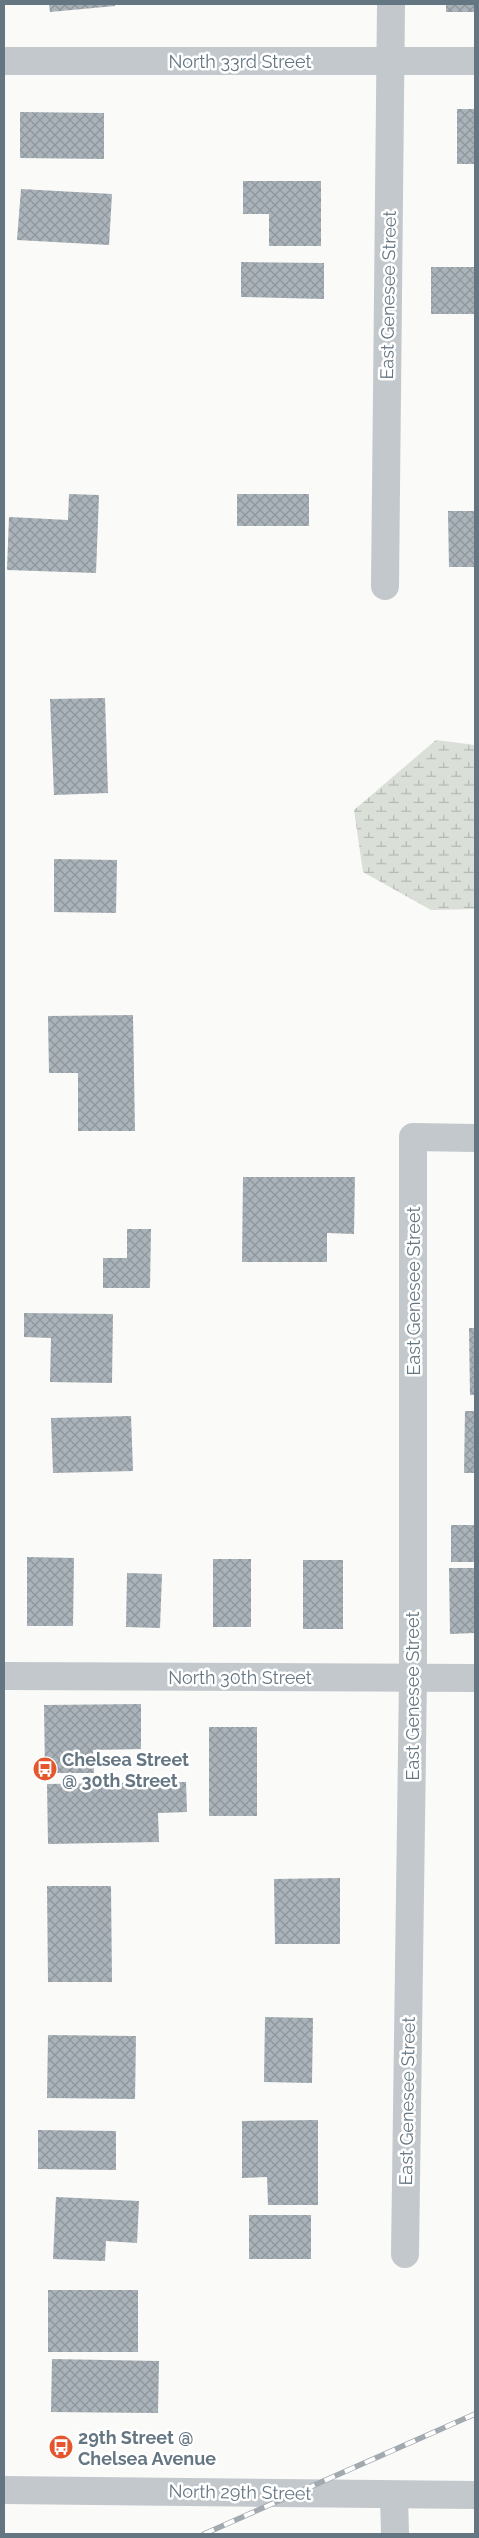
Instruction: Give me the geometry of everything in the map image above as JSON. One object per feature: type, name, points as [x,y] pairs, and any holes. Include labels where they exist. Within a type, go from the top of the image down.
[{"type":"street","name":"East Genesee Street","points":[[385,586],[391,4]]},
{"type":"street","name":"North 33rd Street","points":[[4,61],[475,61]]},
{"type":"street","name":"East Genesee Street","points":[[405,2254],[413,1678],[413,1138],[475,1138]]},
{"type":"street","name":"North 30th Street","points":[[4,1676],[475,1678]]},
{"type":"street","name":"North 29th Street","points":[[4,2490],[265,2492],[394,2496],[475,2495]]},
{"type":"street","points":[[394,2496],[395,2534]]},
{"type":"green space","points":[[436,740],[475,745],[475,909],[431,910],[363,872],[354,810]]},
{"type":"building","points":[[49,4],[115,4],[115,6],[50,12]]},
{"type":"building","points":[[446,4],[475,4],[475,12],[446,12]]},
{"type":"building","points":[[457,109],[475,109],[475,164],[457,164]]},
{"type":"building","points":[[20,112],[104,113],[104,159],[20,158]]},
{"type":"building","points":[[243,181],[321,181],[321,246],[269,246],[269,214],[243,214]]},
{"type":"building","points":[[21,189],[112,194],[109,245],[17,240]]},
{"type":"building","points":[[241,262],[324,263],[324,299],[241,297]]},
{"type":"building","points":[[431,267],[475,267],[475,314],[431,314]]},
{"type":"building","points":[[69,494],[99,495],[96,573],[7,570],[9,517],[68,520]]},
{"type":"building","points":[[237,494],[309,494],[309,526],[237,526]]},
{"type":"building","points":[[448,511],[475,511],[475,567],[449,567]]},
{"type":"building","points":[[105,698],[108,793],[54,795],[50,699]]},
{"type":"building","points":[[54,859],[117,860],[116,913],[54,912]]},
{"type":"building","points":[[133,1015],[135,1131],[78,1131],[78,1073],[49,1073],[48,1016]]},
{"type":"building","points":[[243,1177],[355,1177],[354,1234],[327,1233],[327,1262],[242,1262]]},
{"type":"building","points":[[127,1229],[151,1229],[150,1288],[103,1288],[103,1258],[127,1258]]},
{"type":"building","points":[[24,1313],[113,1314],[112,1383],[50,1382],[51,1338],[24,1337]]},
{"type":"building","points":[[469,1328],[475,1328],[475,1395],[470,1395]]},
{"type":"building","points":[[465,1411],[475,1411],[475,1473],[464,1473]]},
{"type":"building","points":[[131,1416],[133,1471],[53,1473],[51,1418]]},
{"type":"building","points":[[451,1525],[475,1525],[475,1562],[451,1562]]},
{"type":"building","points":[[27,1557],[74,1558],[73,1626],[27,1626]]},
{"type":"building","points":[[213,1559],[251,1559],[251,1627],[213,1627]]},
{"type":"building","points":[[303,1560],[343,1560],[343,1629],[303,1629]]},
{"type":"building","points":[[449,1568],[475,1568],[475,1633],[450,1634]]},
{"type":"building","points":[[127,1573],[162,1574],[160,1628],[126,1627]]},
{"type":"building","points":[[141,1704],[141,1749],[93,1750],[94,1773],[45,1773],[44,1705]]},
{"type":"building","points":[[209,1727],[257,1727],[257,1816],[209,1816]]},
{"type":"building","points":[[186,1782],[187,1812],[158,1813],[159,1842],[48,1844],[47,1784]]},
{"type":"building","points":[[340,1878],[340,1944],[275,1944],[274,1879]]},
{"type":"building","points":[[47,1886],[111,1886],[112,1982],[48,1982]]},
{"type":"building","points":[[265,2017],[313,2018],[312,2083],[264,2082]]},
{"type":"building","points":[[48,2035],[136,2036],[135,2099],[47,2098]]},
{"type":"building","points":[[318,2120],[318,2205],[268,2205],[267,2177],[242,2178],[242,2121]]},
{"type":"building","points":[[38,2130],[116,2131],[116,2170],[38,2169]]},
{"type":"building","points":[[56,2197],[139,2201],[137,2243],[106,2241],[105,2261],[53,2259]]},
{"type":"building","points":[[249,2215],[311,2215],[311,2259],[249,2259]]},
{"type":"building","points":[[48,2290],[138,2290],[138,2352],[48,2352]]},
{"type":"building","points":[[52,2359],[159,2361],[158,2413],[51,2412]]},
{"type":"railway","points":[[204,2534],[475,2414]]},
{"type":"place","name":"Chelsea Street @ 30th Street","points":[[45,1769]]},
{"type":"place","name":"29th Street @ Chelsea Avenue","points":[[61,2447]]}]
